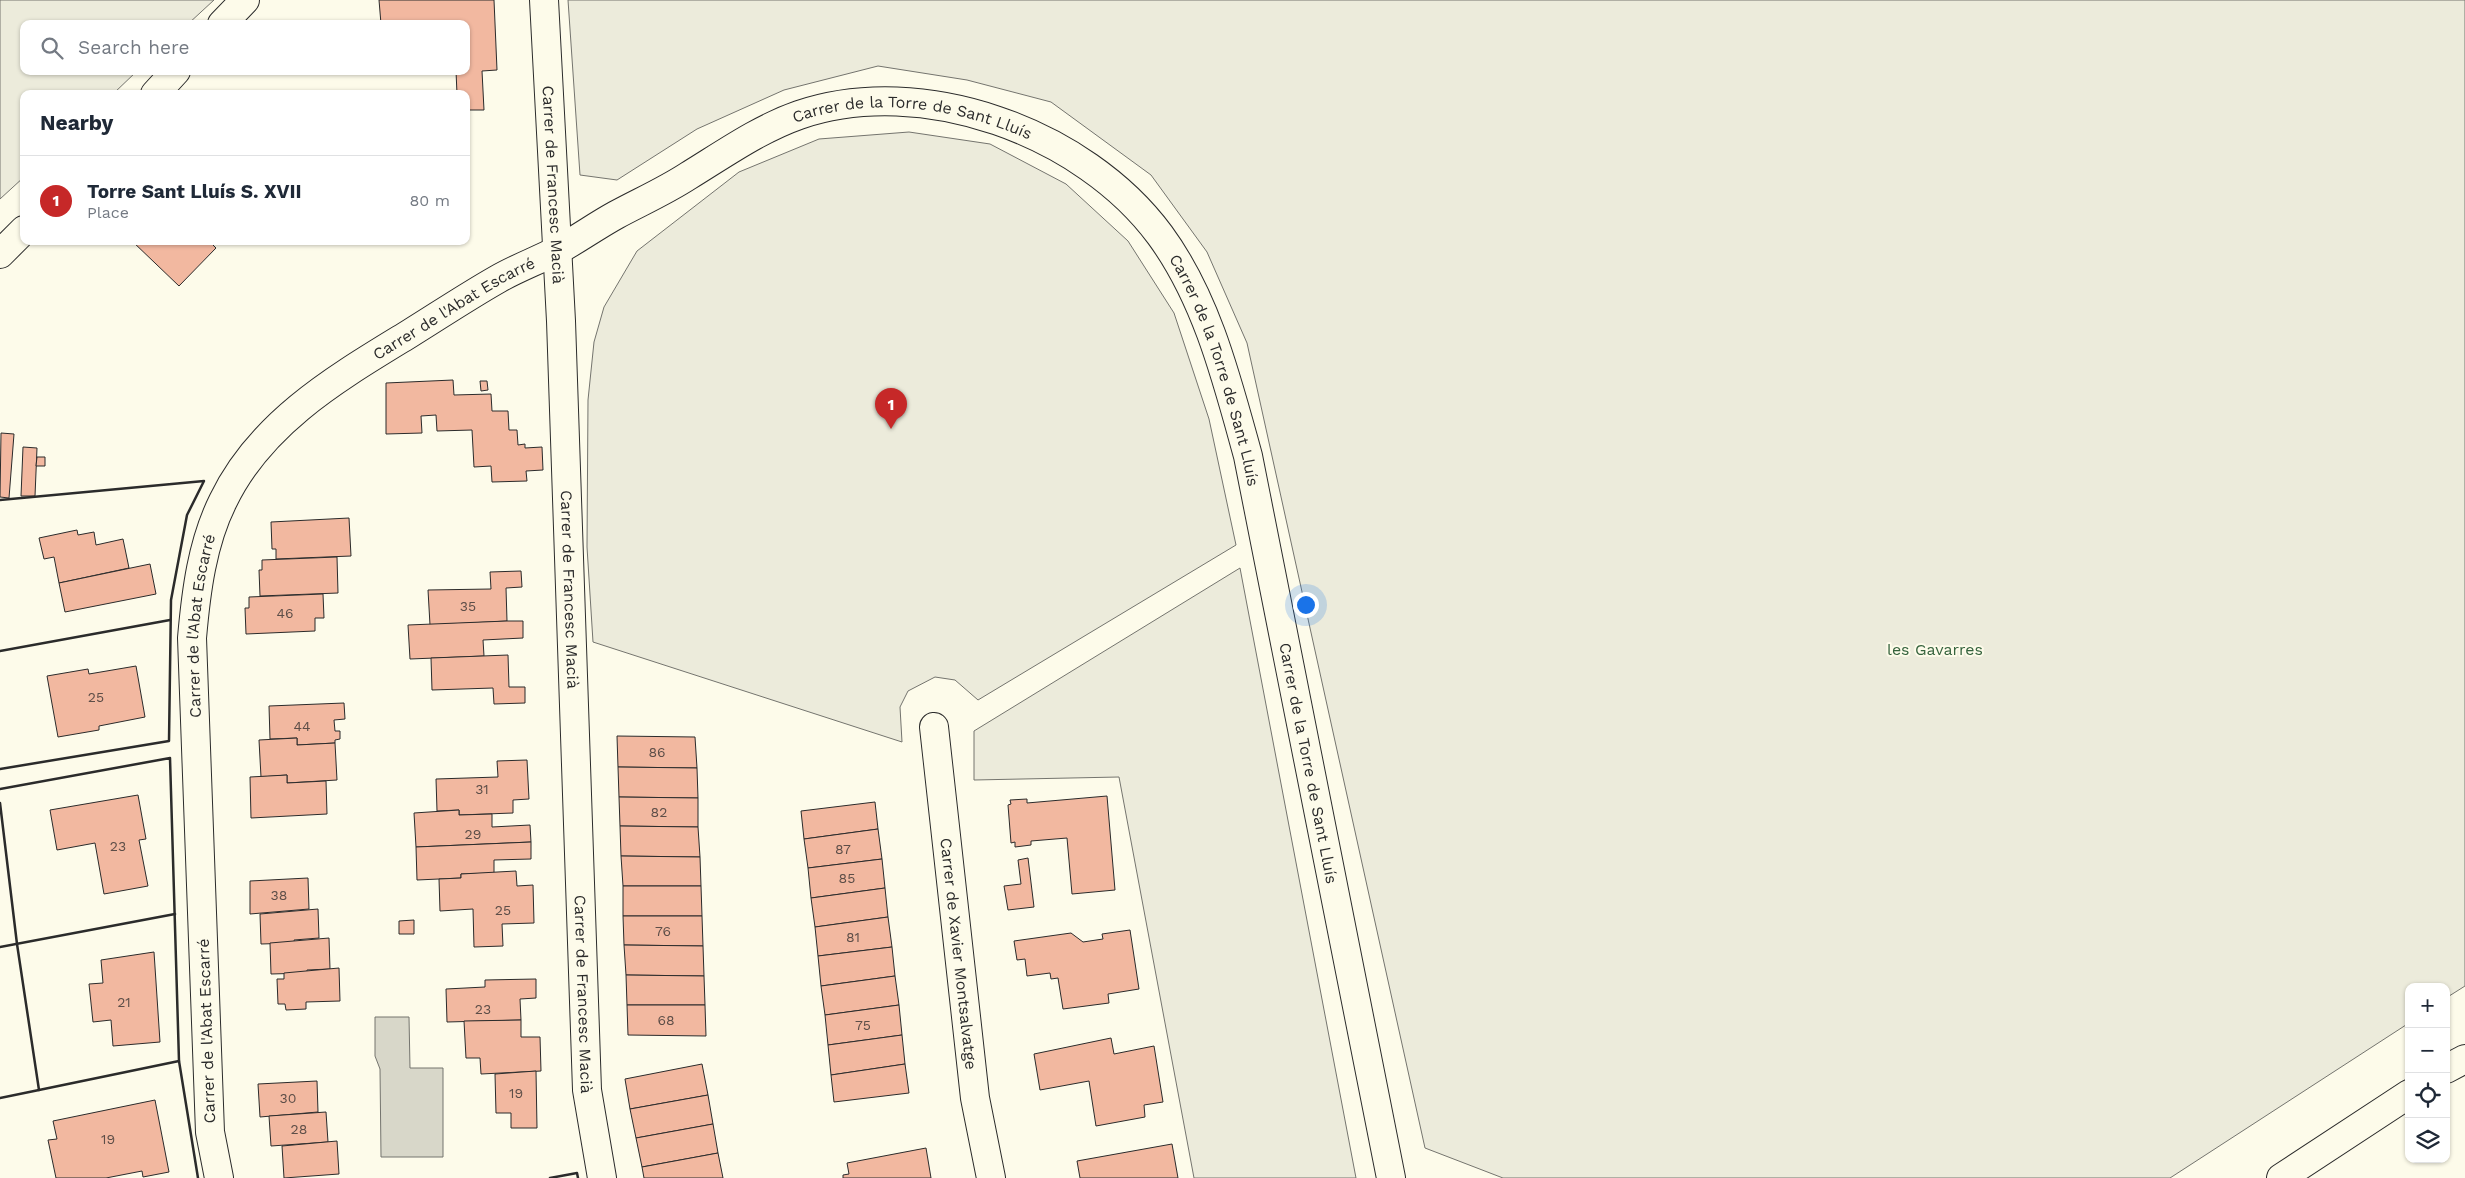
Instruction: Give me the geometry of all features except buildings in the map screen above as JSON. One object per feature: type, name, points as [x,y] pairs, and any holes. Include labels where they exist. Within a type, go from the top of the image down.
[{"type":"street","points":[[226,20],[245,0]]},
{"type":"street","name":"Carrer de Francesc Macià","points":[[544,0],[557,250],[587,1090],[602,1178]]},
{"type":"street","points":[[158,90],[172,75]]},
{"type":"street","name":"Carrer de la Torre de Sant Lluís","points":[[557,250],[685,178],[767,129],[798,116],[828,107],[860,104],[920,103],[959,110],[994,120],[1065,152],[1100,176],[1132,203],[1159,235],[1197,301],[1234,404],[1248,456],[1391,1178]]},
{"type":"street","points":[[0,254],[20,234]]},
{"type":"street","name":"Carrer de l'Abat Escarré","points":[[219,1178],[210,1132],[192,638],[196,590],[207,547],[222,502],[247,460],[278,425],[303,403],[367,360],[499,278],[557,250]]},
{"type":"street","name":"Carrer de Xavier Montsalvatge","points":[[934,727],[975,1098],[991,1178]]},
{"type":"street","points":[[2450,1068],[2465,1059]]},
{"type":"street","points":[[2281,1178],[2405,1097]]},
{"type":"green space","points":[[0,0],[214,0],[192,20],[20,20],[20,75],[133,75],[117,90],[20,90],[20,181],[0,199]]},
{"type":"green space","name":"les Gavarres","points":[[568,0],[2465,0],[2465,986],[2450,995],[2450,983],[2405,983],[2405,1026],[2170,1178],[1503,1178],[1425,1148],[1247,343],[1207,252],[1151,175],[1051,102],[967,80],[878,66],[784,90],[697,129],[617,180],[580,175]]},
{"type":"green space","points":[[909,132],[990,144],[1066,184],[1128,241],[1174,313],[1209,419],[1236,545],[978,700],[955,680],[935,677],[908,691],[900,707],[902,742],[593,642],[587,547],[588,400],[594,342],[604,307],[637,251],[739,172],[819,139]]},
{"type":"green space","points":[[1240,568],[1356,1178],[1194,1178],[1119,777],[974,780],[974,731]]},
{"type":"shaded area","points":[[375,1017],[409,1017],[410,1068],[443,1068],[443,1157],[381,1157],[380,1069],[375,1056]]},
{"type":"wall","points":[[0,500],[204,481],[187,515],[171,600],[169,741],[0,769]]},
{"type":"wall","points":[[0,651],[170,620]]},
{"type":"wall","points":[[0,789],[170,758],[179,1061],[198,1178]]},
{"type":"wall","points":[[0,803],[17,944],[39,1090],[0,1098]]},
{"type":"wall","points":[[0,947],[175,914]]},
{"type":"wall","points":[[39,1090],[179,1061]]},
{"type":"wall","points":[[550,1178],[577,1173],[578,1178]]},
{"type":"place","name":"Torre Sant Lluís S. XVII","points":[[891,429]]}]
